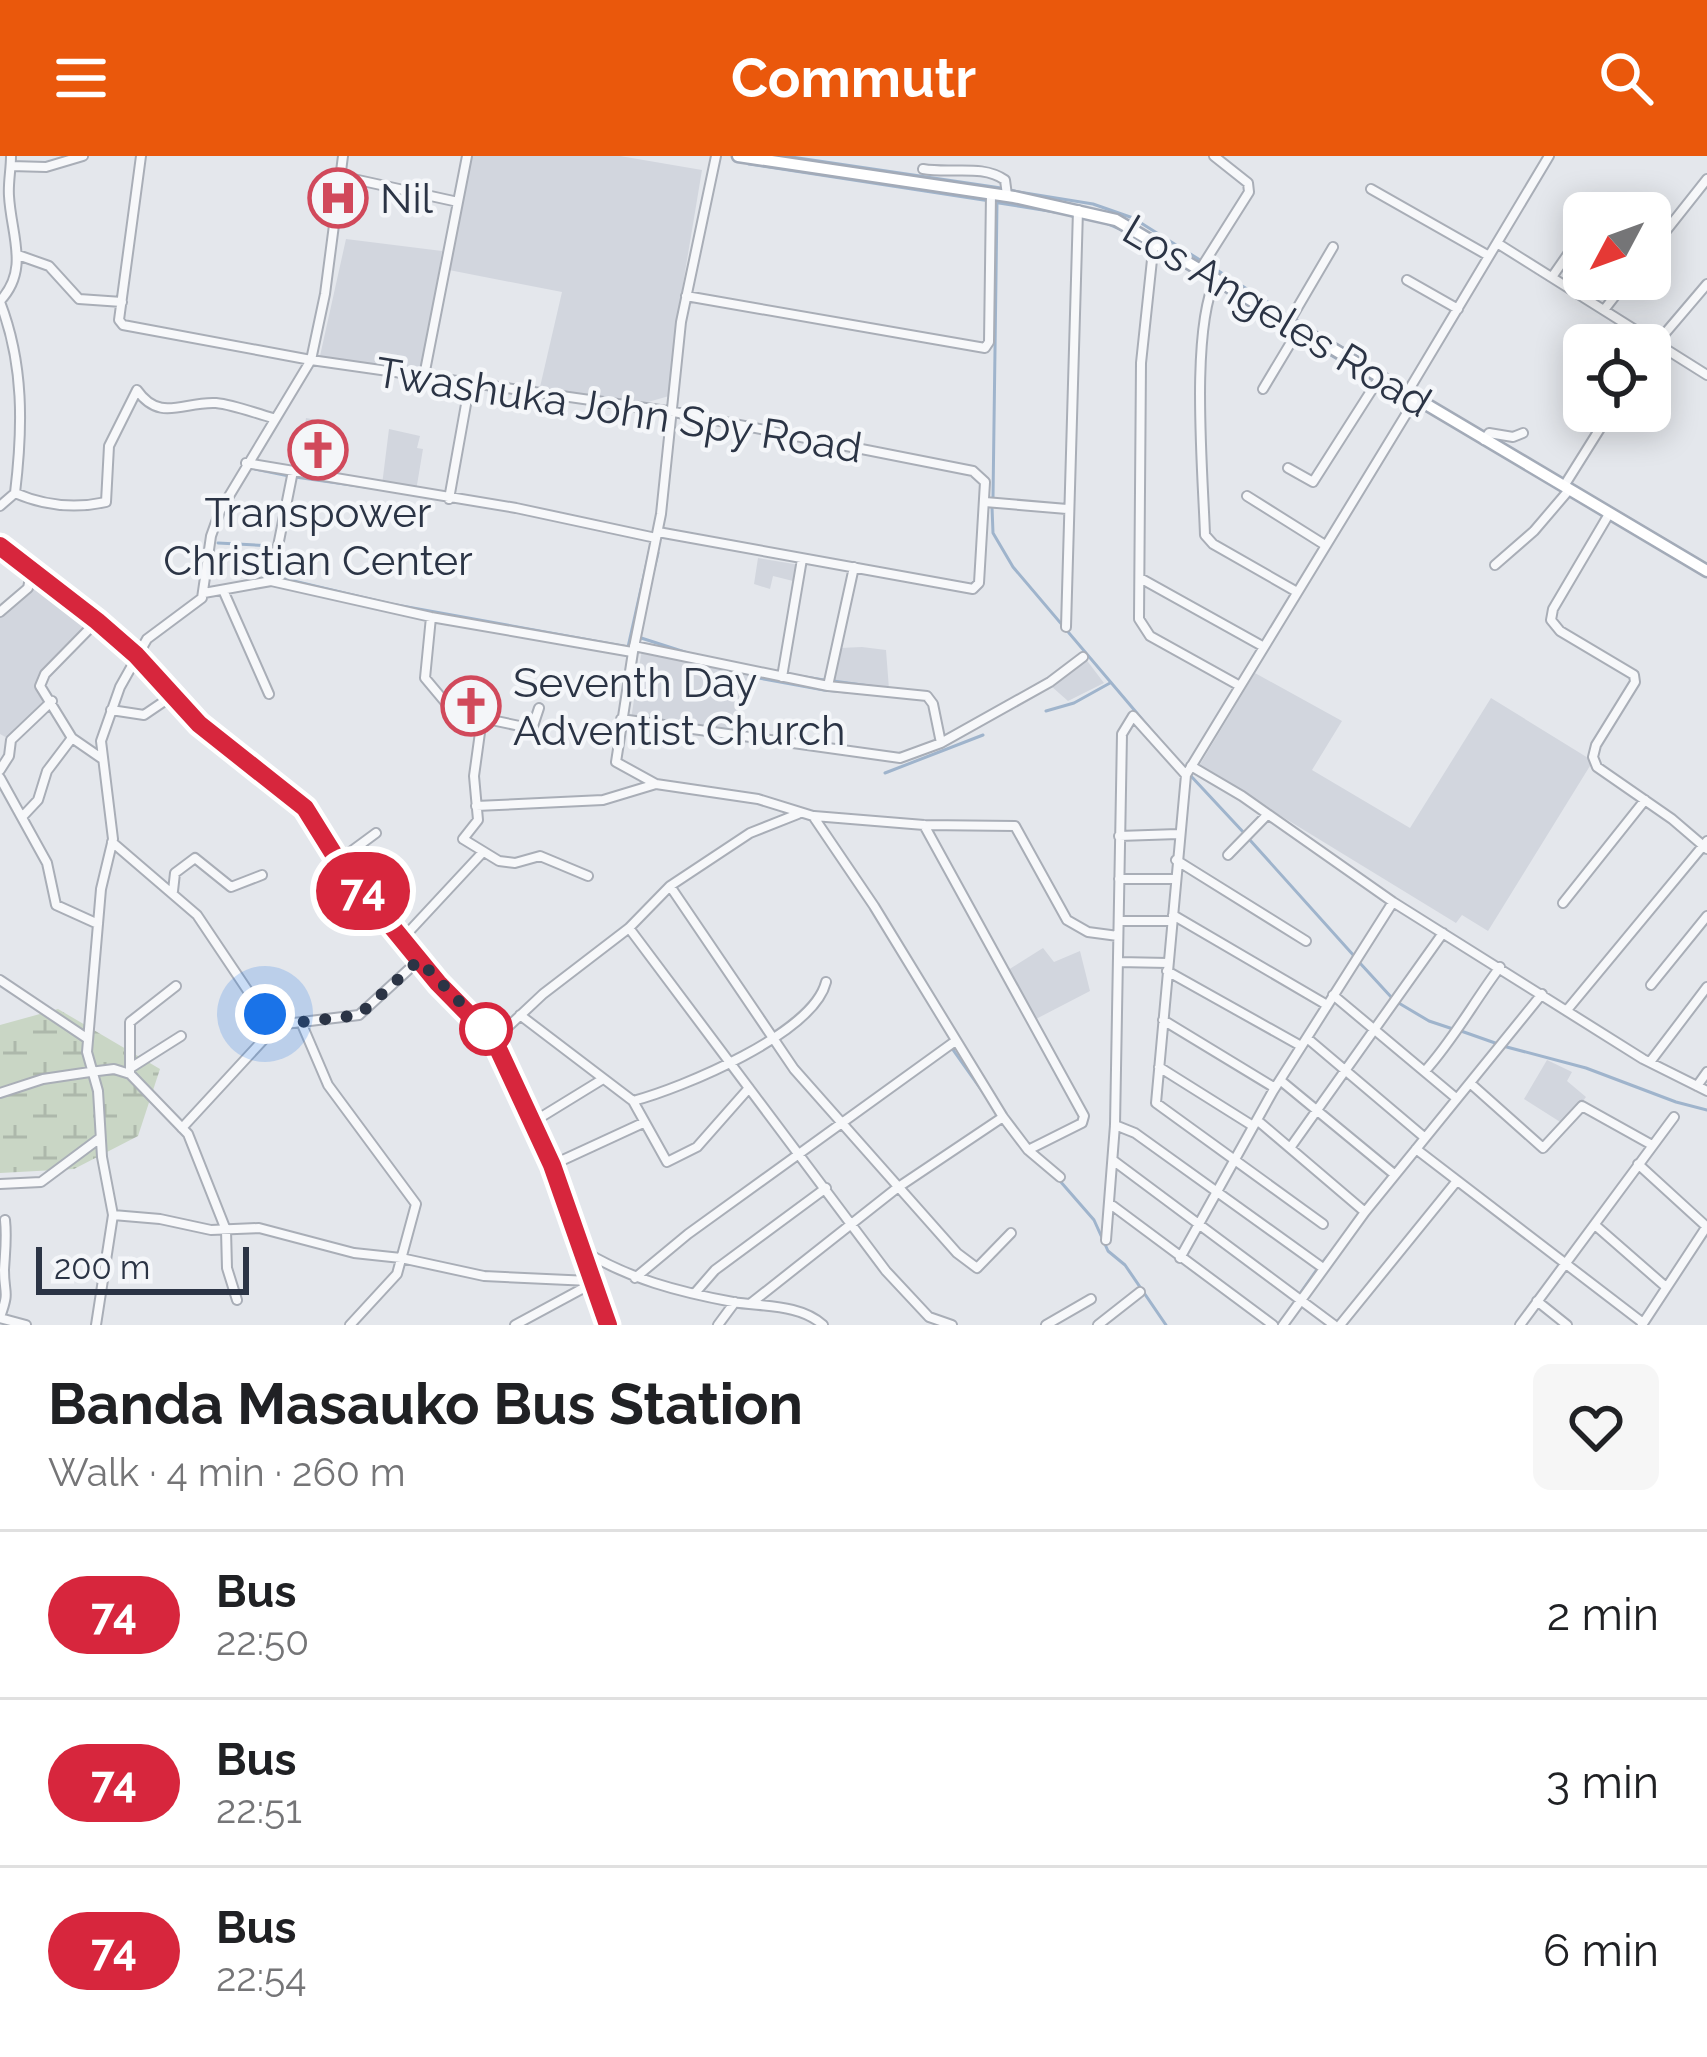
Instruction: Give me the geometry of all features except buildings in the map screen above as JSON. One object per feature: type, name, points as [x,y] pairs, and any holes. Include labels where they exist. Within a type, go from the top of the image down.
[{"type":"main road","name":"Los Angeles Road","points":[[738,156],[1007,196],[1116,220],[1707,571]]},
{"type":"street","points":[[0,506],[15,493],[20,384],[13,336],[0,301],[16,281],[11,161],[46,166],[83,156]]},
{"type":"street","points":[[18,255],[49,266],[79,299],[122,302],[141,156]]},
{"type":"street","points":[[96,1325],[113,1215],[88,1039],[98,924],[112,842],[100,758],[111,710],[136,655],[152,634],[195,606],[204,593],[211,536],[246,463],[311,360],[343,156]]},
{"type":"street","points":[[424,376],[466,156]]},
{"type":"street","points":[[716,156],[686,296],[657,535],[621,719],[618,766],[656,784],[758,799],[813,816],[1015,826],[1072,925],[1118,936]]},
{"type":"street","points":[[1202,267],[1249,191],[1248,183],[1214,156]]},
{"type":"street","points":[[1323,1224],[1157,1105],[1178,834],[1188,770],[1325,545],[1549,156]]},
{"type":"street","points":[[923,169],[955,173],[981,169],[1005,180],[1007,196]]},
{"type":"street","points":[[340,176],[458,202]]},
{"type":"street","points":[[1671,224],[1707,179]]},
{"type":"street","points":[[1371,189],[1489,256]]},
{"type":"street","points":[[686,296],[985,348],[989,342],[991,194]]},
{"type":"street","points":[[1066,627],[1078,209]]},
{"type":"street","points":[[1154,241],[1141,363],[1139,619],[1145,631],[1240,686]]},
{"type":"street","points":[[1497,243],[1622,324]]},
{"type":"street","points":[[1262,388],[1333,247]]},
{"type":"street","points":[[1552,277],[1563,262]]},
{"type":"street","points":[[1216,277],[1206,304],[1201,401],[1205,535],[1297,592]]},
{"type":"street","points":[[1407,280],[1458,309]]},
{"type":"street","points":[[1671,327],[1707,284]]},
{"type":"street","points":[[1604,310],[1612,300]]},
{"type":"street","name":"Twashuka John Spy Road","points":[[122,302],[120,323],[142,328],[311,360],[674,412],[977,472],[985,482],[985,502]]},
{"type":"street","points":[[1671,357],[1707,375]]},
{"type":"street","points":[[1288,468],[1313,482],[1380,377]]},
{"type":"street","points":[[449,499],[470,382]]},
{"type":"street","points":[[15,493],[43,504],[106,502],[109,446],[136,390],[149,405],[167,410],[210,403],[273,418]]},
{"type":"street","points":[[1495,565],[1534,531],[1566,489],[1599,432]]},
{"type":"street","points":[[1484,440],[1489,433],[1522,433]]},
{"type":"street","points":[[246,463],[976,588],[985,502],[1067,509]]},
{"type":"street","points":[[271,581],[293,471]]},
{"type":"street","points":[[1246,496],[1325,545]]},
{"type":"street","points":[[1567,1010],[1706,845],[1602,772],[1593,757],[1635,682],[1634,675],[1560,631],[1551,620],[1552,609],[1610,514]]},
{"type":"street","points":[[0,546],[97,621],[218,740],[305,808],[338,861],[419,960],[494,1040],[552,1165],[608,1325]]},
{"type":"street","points":[[782,676],[802,559]]},
{"type":"street","points":[[0,612],[28,588],[31,573],[24,562]]},
{"type":"street","points":[[828,686],[854,568]]},
{"type":"street","points":[[1140,578],[1264,647]]},
{"type":"street","points":[[204,593],[271,581],[431,616],[828,686],[927,696],[932,700],[941,743]]},
{"type":"street","points":[[223,590],[269,694]]},
{"type":"street","points":[[431,616],[425,678],[461,719],[482,718],[531,728],[538,708]]},
{"type":"street","points":[[97,621],[43,677],[40,686],[72,738],[100,758]]},
{"type":"street","points":[[621,719],[900,758],[941,743],[1050,682],[1084,657]]},
{"type":"street","points":[[111,710],[143,715],[172,696]]},
{"type":"street","points":[[52,701],[11,740],[0,774],[47,863],[56,905],[98,924]]},
{"type":"street","points":[[1106,1240],[1112,1205],[1122,731],[1133,716],[1188,770],[1267,815],[1393,902],[1650,1062],[1702,1088],[1707,1072]]},
{"type":"street","points":[[482,718],[474,776],[477,824],[463,839],[507,863],[550,858],[588,876]]},
{"type":"street","points":[[23,817],[38,800],[46,771],[72,738]]},
{"type":"street","points":[[476,806],[603,800],[656,784]]},
{"type":"street","points":[[1563,903],[1645,800]]},
{"type":"street","points":[[494,1040],[629,928],[670,886],[750,833],[800,813]]},
{"type":"street","points":[[1228,855],[1267,815]]},
{"type":"street","points":[[813,816],[1003,1117],[1028,1150],[1060,1178]]},
{"type":"street","points":[[923,825],[1084,1116],[1082,1123],[1028,1150]]},
{"type":"street","points":[[338,861],[376,832]]},
{"type":"street","points":[[1119,836],[1178,834]]},
{"type":"street","points":[[112,842],[196,915],[254,1000],[277,1025]]},
{"type":"street","points":[[403,938],[483,852]]},
{"type":"street","points":[[173,891],[175,873],[195,858],[231,887],[262,875]]},
{"type":"street","points":[[1176,860],[1306,941]]},
{"type":"street","points":[[1120,879],[1174,879]]},
{"type":"street","points":[[670,886],[790,1064],[974,1268],[1011,1233]]},
{"type":"street","points":[[1180,1258],[1218,1194],[1233,1158],[1393,902]]},
{"type":"street","points":[[1651,985],[1707,916]]},
{"type":"street","points":[[1119,921],[1172,918],[1327,1005]]},
{"type":"street","points":[[629,928],[851,1224],[922,1311],[952,1325]]},
{"type":"street","points":[[1290,1148],[1443,933]]},
{"type":"street","points":[[182,1128],[277,1025],[359,1015],[419,960]]},
{"type":"street","points":[[1118,962],[1167,967],[1304,1042],[1347,1068],[1424,1137]]},
{"type":"street","points":[[1424,1071],[1457,1034],[1460,1021],[1500,967]]},
{"type":"street","points":[[0,980],[88,1039]]},
{"type":"street","points":[[633,1101],[729,1064],[775,1037],[820,995],[826,982]]},
{"type":"street","points":[[176,986],[130,1022],[131,1071],[182,1128],[226,1230],[227,1268],[237,1300]]},
{"type":"street","points":[[1650,1062],[1707,987]]},
{"type":"street","points":[[1283,1325],[1365,1212],[1542,994]]},
{"type":"street","points":[[1333,995],[1456,1098]]},
{"type":"street","points":[[520,1016],[633,1101],[664,1159],[671,1162],[697,1147],[748,1088]]},
{"type":"street","points":[[1162,1020],[1318,1108],[1394,1175]]},
{"type":"street","points":[[302,1022],[328,1085],[416,1204],[394,1280],[350,1325]]},
{"type":"street","points":[[0,1094],[43,1079],[131,1071],[181,1036]]},
{"type":"street","points":[[635,1278],[688,1234],[954,1042]]},
{"type":"street","points":[[1159,1067],[1255,1123],[1365,1212]]},
{"type":"street","points":[[533,1121],[603,1079]]},
{"type":"street","points":[[1470,1082],[1543,1148],[1582,1106],[1652,1145]]},
{"type":"street","points":[[750,1304],[897,1188],[1003,1117]]},
{"type":"street","points":[[1520,1325],[1674,1117]]},
{"type":"street","points":[[552,1165],[643,1123]]},
{"type":"street","points":[[1114,1125],[1135,1133],[1322,1268]]},
{"type":"street","points":[[0,1184],[40,1182],[100,1138]]},
{"type":"street","points":[[1416,1149],[1643,1324],[1707,1226],[1638,1164]]},
{"type":"street","points":[[1113,1160],[1337,1325],[1456,1182]]},
{"type":"street","points":[[695,1293],[715,1270],[826,1188]]},
{"type":"street","points":[[1112,1205],[1273,1325]]},
{"type":"street","points":[[113,1215],[226,1230],[259,1228],[354,1253],[513,1280],[590,1283]]},
{"type":"street","points":[[4,1220],[8,1253],[4,1272],[10,1294],[0,1317],[26,1325]]},
{"type":"street","points":[[1595,1225],[1666,1287]]},
{"type":"street","points":[[582,1250],[635,1278],[735,1302],[804,1312],[823,1325]]},
{"type":"street","points":[[515,1325],[590,1283]]},
{"type":"street","points":[[1098,1325],[1140,1292]]},
{"type":"street","points":[[1046,1325],[1091,1299]]},
{"type":"street","points":[[1537,1301],[1567,1325]]},
{"type":"street","points":[[718,1325],[735,1302]]},
{"type":"shaded area","points":[[471,156],[620,156],[702,170],[669,396],[641,404],[540,387],[562,292],[449,270]]},
{"type":"shaded area","points":[[346,239],[442,251],[422,374],[320,356]]},
{"type":"shaded area","points":[[306,418],[334,423],[325,474],[298,470]]},
{"type":"shaded area","points":[[389,429],[420,436],[417,448],[423,449],[416,491],[382,485]]},
{"type":"shaded area","points":[[758,558],[800,565],[797,582],[773,576],[770,589],[754,584]]},
{"type":"shaded area","points":[[39,574],[93,621],[42,687],[52,699],[9,739],[0,734],[0,607]]},
{"type":"shaded area","points":[[840,648],[886,650],[889,689],[831,680]]},
{"type":"shaded area","points":[[642,649],[750,670],[729,740],[631,719]]},
{"type":"shaded area","points":[[1085,658],[1104,683],[1068,701],[1051,686]]},
{"type":"shaded area","points":[[1255,673],[1342,721],[1312,770],[1410,828],[1491,698],[1593,761],[1488,931],[1462,915],[1456,923],[1199,766]]},
{"type":"shaded area","points":[[1043,948],[1054,962],[1080,951],[1090,991],[1036,1019],[1008,970]]},
{"type":"shaded area","points":[[1547,1060],[1572,1072],[1567,1081],[1586,1097],[1565,1125],[1524,1099]]},
{"type":"green space","points":[[58,1009],[160,1069],[138,1136],[74,1169],[0,1173],[0,1025]]},
{"type":"waterway","points":[[785,156],[1001,188]]},
{"type":"waterway","points":[[749,164],[990,201]]},
{"type":"waterway","points":[[1013,191],[1093,204],[1133,218],[1200,260]]},
{"type":"waterway","points":[[993,498],[997,202]]},
{"type":"waterway","points":[[999,203],[1055,212]]},
{"type":"waterway","points":[[1108,224],[1126,232]]},
{"type":"waterway","points":[[1209,265],[1288,315]]},
{"type":"waterway","points":[[1249,305],[1292,332]]},
{"type":"waterway","points":[[1295,319],[1379,370]]},
{"type":"waterway","points":[[1300,337],[1373,380]]},
{"type":"waterway","points":[[1378,384],[1409,402]]},
{"type":"waterway","points":[[255,469],[289,476]]},
{"type":"waterway","points":[[295,477],[387,490]]},
{"type":"waterway","points":[[992,507],[993,533],[1013,567],[1164,745]]},
{"type":"waterway","points":[[218,543],[272,546],[272,558]]},
{"type":"waterway","points":[[281,578],[391,604],[628,647],[651,544]]},
{"type":"waterway","points":[[651,581],[658,553]]},
{"type":"waterway","points":[[638,637],[691,654]]},
{"type":"waterway","points":[[786,674],[824,680]]},
{"type":"waterway","points":[[753,677],[894,696]]},
{"type":"waterway","points":[[833,681],[877,687]]},
{"type":"waterway","points":[[1046,711],[1074,703],[1110,683]]},
{"type":"waterway","points":[[885,773],[983,735]]},
{"type":"waterway","points":[[1190,775],[1245,834]]},
{"type":"waterway","points":[[1249,839],[1355,957]]},
{"type":"waterway","points":[[1359,962],[1392,998]]},
{"type":"waterway","points":[[1397,1002],[1453,1029]]},
{"type":"waterway","points":[[1461,1031],[1498,1044]]},
{"type":"waterway","points":[[1503,1046],[1586,1068],[1707,1110]]},
{"type":"waterway","points":[[951,1047],[987,1098]]},
{"type":"waterway","points":[[1425,1132],[1438,1116]]},
{"type":"waterway","points":[[1009,1131],[1021,1147]]},
{"type":"waterway","points":[[1032,1158],[1048,1171]]},
{"type":"waterway","points":[[1060,1181],[1094,1220],[1108,1251],[1125,1265],[1166,1325]]},
{"type":"waterway","points":[[1321,1264],[1338,1244]]},
{"type":"waterway","points":[[1299,1295],[1318,1268]]},
{"type":"bus line","name":"74","points":[[0,546],[97,621],[136,655],[199,724],[305,808],[338,861],[438,983],[485,1028],[508,1065],[552,1165],[608,1325]]},
{"type":"place","name":"Nil","points":[[338,198]]},
{"type":"place","name":"Transpower Christian Center","points":[[318,450]]},
{"type":"place","name":"Seventh Day Adventist Church","points":[[471,706]]},
{"type":"route","points":[[265,1014],[277,1025],[359,1015],[419,960],[486,1029]]}]
